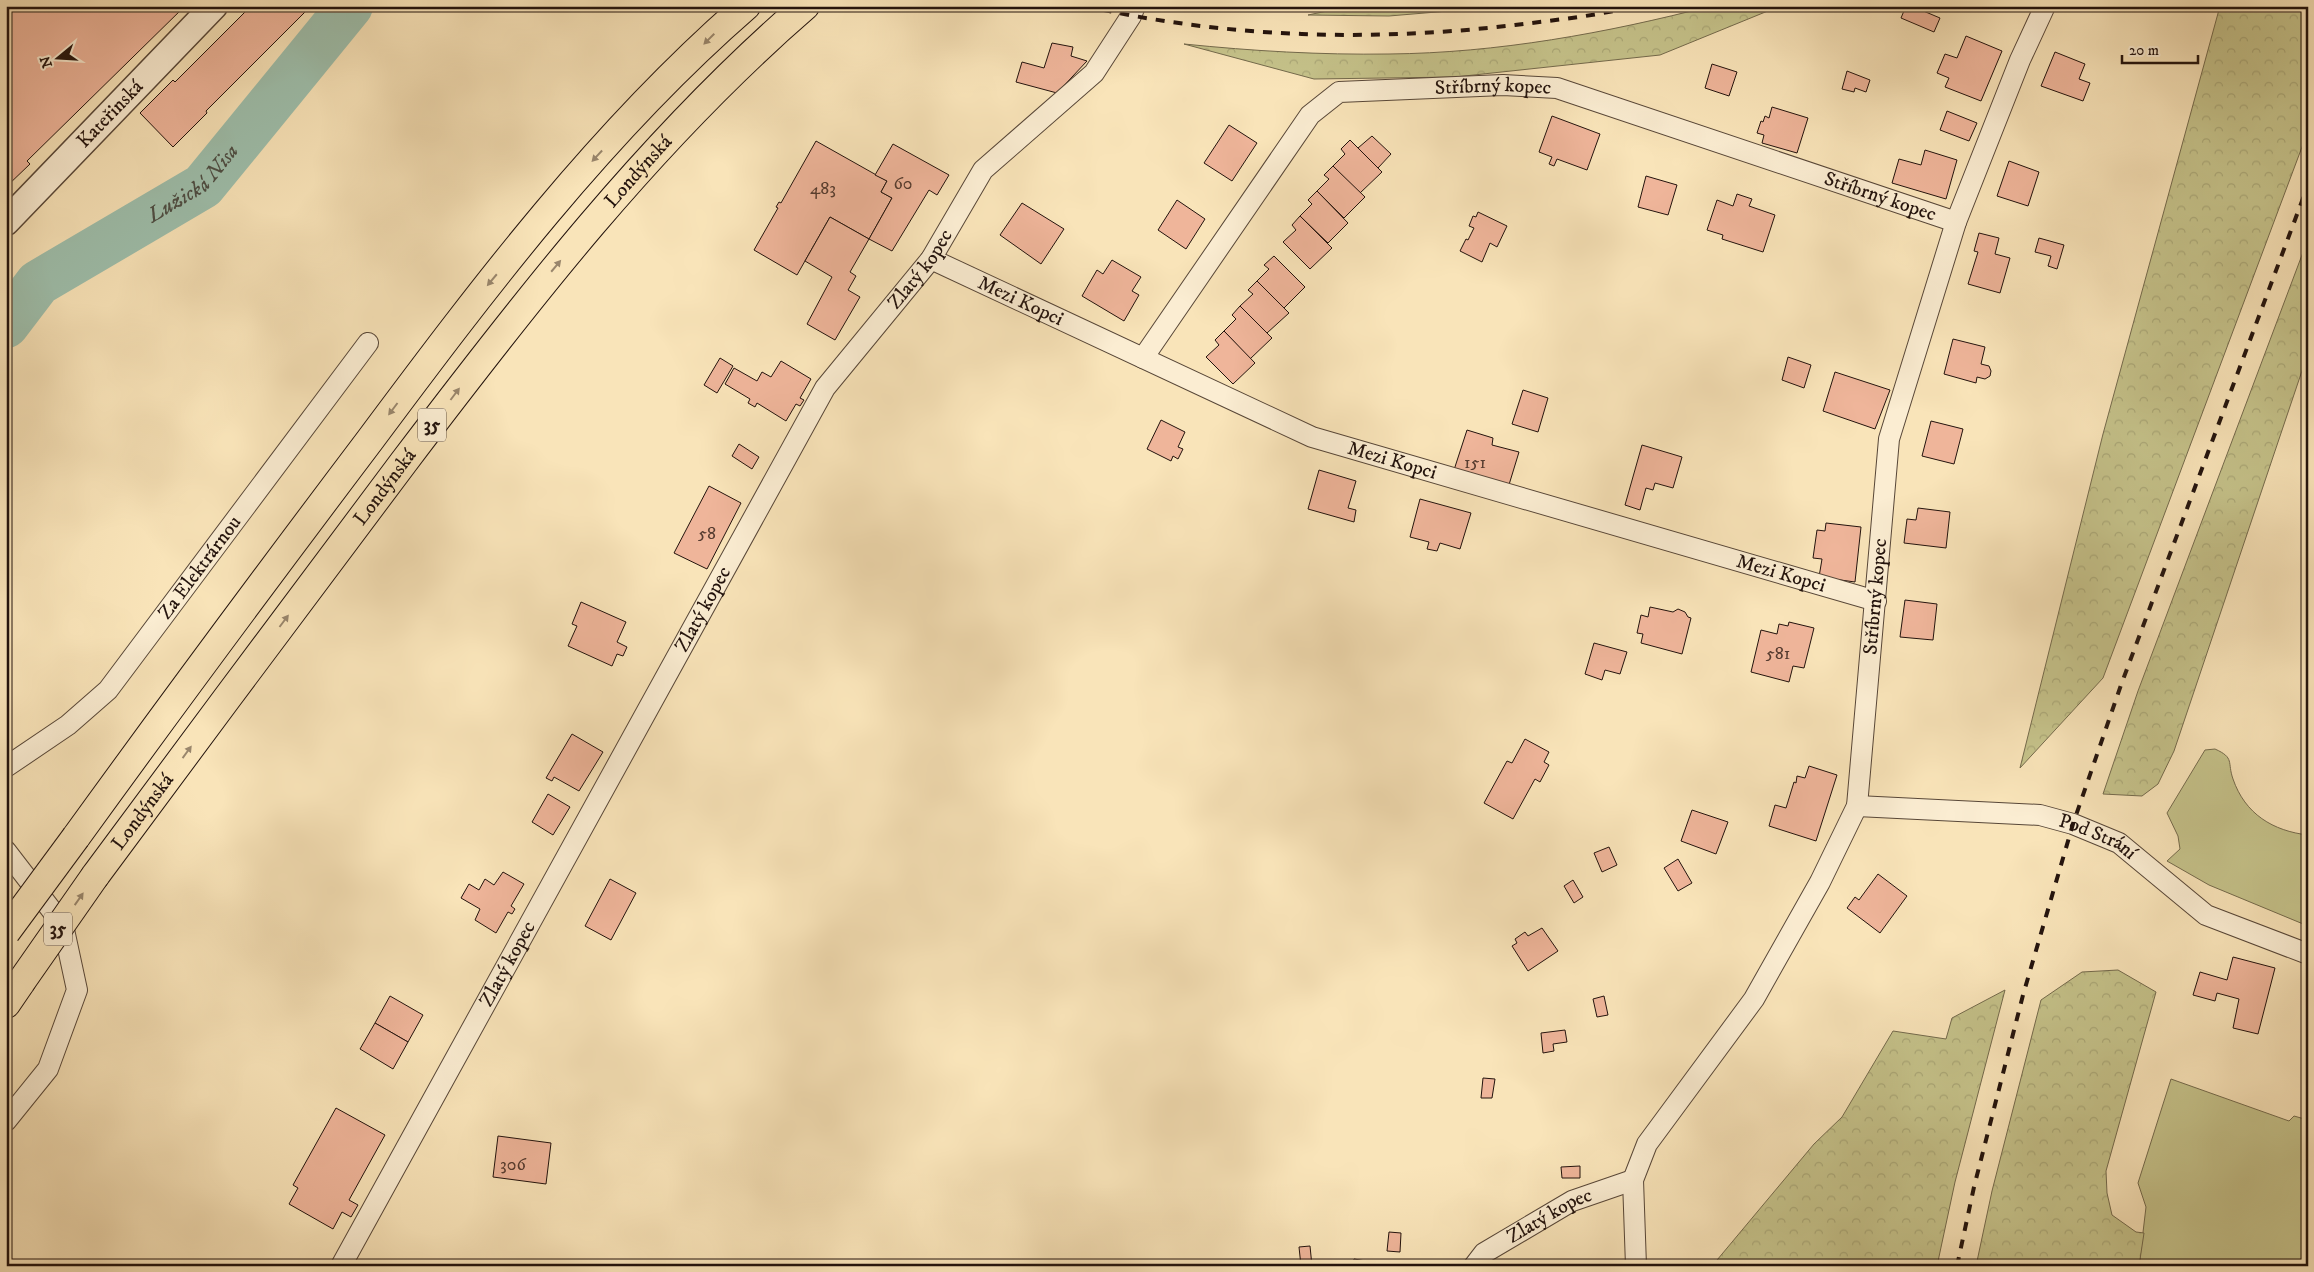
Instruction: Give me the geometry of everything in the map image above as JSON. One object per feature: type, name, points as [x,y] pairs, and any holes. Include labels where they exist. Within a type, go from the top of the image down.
[{"type":"highway","name":"Londýnská","points":[[6,932],[181,691],[472,304],[564,192],[643,106],[720,29],[746,6]]},
{"type":"highway","name":"Londýnská","points":[[14,993],[96,876],[288,615],[488,351],[557,264],[700,104],[805,6]]},
{"type":"street","name":"Kateřinská","points":[[6,222],[214,6]]},
{"type":"street","name":"Zlatý kopec","points":[[341,1266],[825,388],[931,259],[983,170],[1094,73],[1131,16],[1135,6]]},
{"type":"street","name":"Stříbrný kopec","points":[[1633,1180],[1647,1144],[1754,999],[1820,882],[1857,806],[1889,440],[1956,222],[2020,60],[2045,6]]},
{"type":"street","name":"Stříbrný kopec","points":[[1143,358],[1310,115],[1339,92],[1503,85],[1556,88],[1956,222]]},
{"type":"street","name":"Mezi Kopci","points":[[931,259],[1312,437],[1876,601]]},
{"type":"street","name":"Za Elektrárnou","points":[[6,767],[68,725],[108,690],[368,343]]},
{"type":"street","name":"Pod Strání","points":[[1857,806],[2040,815],[2073,824],[2119,844],[2206,915],[2308,954]]},
{"type":"street","points":[[6,851],[63,925],[77,990],[48,1069],[6,1121]]},
{"type":"street","name":"Zlatý kopec","points":[[1474,1266],[1484,1253],[1572,1201],[1633,1180]]},
{"type":"street","points":[[1633,1180],[1636,1266]]},
{"type":"green space","points":[[1351,6],[1508,6],[1389,16],[1308,15]]},
{"type":"green space","points":[[1711,6],[1780,6],[1660,55],[1455,77],[1314,79],[1184,44],[1261,51],[1338,54],[1430,53],[1551,40],[1632,25]]},
{"type":"green space","points":[[2220,6],[2308,6],[2308,131],[2103,678],[2020,768],[2103,434]]},
{"type":"green space","points":[[2308,239],[2308,353],[2174,751],[2158,784],[2142,796],[2103,794],[2138,691]]},
{"type":"green space","points":[[2215,749],[2228,758],[2238,791],[2253,811],[2272,825],[2295,833],[2308,835],[2308,926],[2209,885],[2167,861],[2180,849],[2178,836],[2167,813],[2205,750]]},
{"type":"green space","points":[[2118,970],[2156,992],[2106,1171],[2107,1193],[2112,1215],[2136,1232],[2144,1233],[2139,1266],[1976,1266],[1992,1191],[2041,1000],[2082,972]]},
{"type":"green space","points":[[2005,990],[1955,1182],[1937,1266],[1712,1266],[1814,1144],[1842,1117],[1893,1031],[1946,1039],[1952,1018]]},
{"type":"green space","points":[[2171,1079],[2289,1121],[2294,1116],[2308,1120],[2308,1266],[2139,1266],[2146,1207],[2138,1183]]},
{"type":"building","points":[[6,6],[185,6],[27,161],[30,164],[6,187]]},
{"type":"building","points":[[251,6],[310,7],[206,111],[207,113],[173,147],[140,113],[173,80],[175,82]]},
{"type":"building","points":[[1906,6],[1922,6],[1921,10],[1940,18],[1934,32],[1901,18]]},
{"type":"building","points":[[1966,36],[2002,51],[1981,101],[1945,87],[1949,78],[1937,73],[1945,54],[1957,58]]},
{"type":"building","points":[[1052,43],[1073,47],[1071,56],[1087,61],[1057,93],[1016,82],[1022,62],[1044,68]]},
{"type":"building","points":[[2055,52],[2085,64],[2079,79],[2090,83],[2083,101],[2041,86]]},
{"type":"building","points":[[1712,64],[1737,72],[1729,96],[1705,88]]},
{"type":"building","points":[[1847,71],[1870,80],[1866,92],[1855,88],[1854,92],[1842,89]]},
{"type":"building","points":[[1772,107],[1808,118],[1797,153],[1762,143],[1764,135],[1757,133],[1765,116],[1769,118]]},
{"type":"building","points":[[1947,111],[1977,123],[1969,141],[1940,130]]},
{"type":"building","points":[[1552,116],[1600,134],[1587,170],[1557,159],[1554,166],[1549,164],[1552,157],[1539,152]]},
{"type":"building","points":[[1229,125],[1257,143],[1232,181],[1204,163]]},
{"type":"building","points":[[1372,136],[1391,154],[1378,168],[1358,148]]},
{"type":"building","points":[[1350,140],[1382,172],[1360,193],[1333,166],[1345,154],[1341,149]]},
{"type":"building","points":[[816,141],[887,181],[881,192],[892,198],[869,239],[830,217],[797,275],[754,250],[778,208],[776,207],[779,202],[781,203]]},
{"type":"building","points":[[893,144],[949,175],[937,195],[929,190],[892,251],[869,239],[892,198],[881,192],[887,181],[875,175]]},
{"type":"building","points":[[1925,150],[1957,160],[1946,199],[1892,183],[1899,159],[1921,165]]},
{"type":"building","points":[[2009,161],[2039,172],[2028,206],[1997,196]]},
{"type":"building","points":[[1333,166],[1365,197],[1344,218],[1317,191],[1329,179],[1324,175]]},
{"type":"building","points":[[1646,176],[1677,185],[1668,215],[1638,207]]},
{"type":"building","points":[[1317,191],[1348,223],[1328,243],[1300,216],[1312,204],[1308,200]]},
{"type":"building","points":[[1737,194],[1752,199],[1749,206],[1775,215],[1763,252],[1722,239],[1723,235],[1707,230],[1717,200],[1733,206]]},
{"type":"building","points":[[1177,200],[1205,219],[1186,249],[1158,230]]},
{"type":"building","points":[[1022,203],[1064,229],[1041,264],[1000,235]]},
{"type":"building","points":[[1478,212],[1507,226],[1497,247],[1490,243],[1482,262],[1460,251],[1474,228],[1469,226],[1473,216],[1476,217]]},
{"type":"building","points":[[1300,216],[1332,248],[1310,269],[1283,242],[1296,230],[1292,225]]},
{"type":"building","points":[[830,217],[869,239],[850,272],[856,276],[848,290],[860,297],[835,340],[807,324],[832,277],[805,261]]},
{"type":"building","points":[[1979,233],[1999,238],[1995,254],[2010,258],[2000,293],[1968,284],[1978,252],[1974,251]]},
{"type":"building","points":[[2039,238],[2064,245],[2057,269],[2048,266],[2051,256],[2035,252]]},
{"type":"building","points":[[1274,256],[1305,287],[1284,308],[1257,281],[1269,269],[1264,265]]},
{"type":"building","points":[[1112,260],[1141,277],[1132,291],[1139,295],[1124,321],[1082,296],[1097,270],[1103,274]]},
{"type":"building","points":[[1257,281],[1289,313],[1267,333],[1240,306],[1253,294],[1248,290]]},
{"type":"building","points":[[1240,306],[1272,338],[1250,359],[1224,331],[1236,319],[1232,315]]},
{"type":"building","points":[[1224,331],[1255,363],[1233,384],[1206,357],[1219,345],[1215,340]]},
{"type":"building","points":[[1953,339],[1985,347],[1981,364],[1989,366],[1990,376],[1985,379],[1977,377],[1976,383],[1944,374]]},
{"type":"building","points":[[1788,357],[1811,365],[1804,388],[1782,380]]},
{"type":"building","points":[[720,358],[733,366],[717,393],[704,385]]},
{"type":"building","points":[[781,361],[811,379],[800,398],[804,400],[800,406],[796,404],[786,421],[757,403],[755,407],[748,403],[750,399],[725,384],[734,368],[757,381],[762,372],[771,377]]},
{"type":"building","points":[[1835,372],[1890,390],[1875,429],[1823,411]]},
{"type":"building","points":[[1523,390],[1548,398],[1538,432],[1512,424]]},
{"type":"building","points":[[1161,420],[1185,432],[1178,447],[1183,449],[1178,459],[1173,456],[1171,461],[1147,449]]},
{"type":"building","points":[[1931,421],[1963,429],[1954,464],[1922,456]]},
{"type":"building","points":[[1467,430],[1493,438],[1492,445],[1519,452],[1508,488],[1453,473]]},
{"type":"building","points":[[739,444],[759,457],[752,469],[732,456]]},
{"type":"building","points":[[1642,445],[1682,457],[1673,488],[1655,483],[1653,490],[1646,488],[1640,510],[1625,505]]},
{"type":"building","points":[[1319,470],[1356,481],[1348,508],[1356,510],[1354,522],[1308,509]]},
{"type":"building","points":[[709,486],[741,503],[707,569],[674,553]]},
{"type":"building","points":[[1420,499],[1471,513],[1460,549],[1440,543],[1437,551],[1427,549],[1429,542],[1410,537]]},
{"type":"building","points":[[1918,508],[1950,512],[1946,548],[1904,543],[1907,519],[1916,520]]},
{"type":"building","points":[[1826,523],[1861,527],[1855,582],[1819,577],[1822,559],[1813,558],[1817,530],[1825,531]]},
{"type":"building","points":[[1905,600],[1937,604],[1933,640],[1900,637]]},
{"type":"building","points":[[581,602],[626,622],[617,642],[627,647],[623,656],[617,654],[612,666],[568,646],[577,626],[572,624]]},
{"type":"building","points":[[1650,607],[1673,612],[1678,609],[1685,612],[1691,618],[1682,654],[1641,643],[1643,634],[1637,633],[1641,615],[1648,617]]},
{"type":"building","points":[[1789,622],[1814,628],[1804,668],[1793,666],[1789,682],[1751,672],[1761,630],[1777,634],[1779,624],[1788,626]]},
{"type":"building","points":[[1594,643],[1627,652],[1620,674],[1605,670],[1602,680],[1585,674]]},
{"type":"building","points":[[572,734],[603,752],[579,791],[554,777],[552,781],[546,778]]},
{"type":"building","points":[[1525,739],[1549,752],[1544,762],[1549,765],[1540,782],[1535,779],[1513,819],[1484,803],[1507,761],[1512,763]]},
{"type":"building","points":[[1809,766],[1837,775],[1816,841],[1769,826],[1775,805],[1786,808],[1797,776],[1805,778]]},
{"type":"building","points":[[548,794],[570,807],[553,835],[532,822]]},
{"type":"building","points":[[1692,810],[1728,822],[1716,854],[1681,841]]},
{"type":"building","points":[[1609,847],[1617,865],[1602,872],[1594,853]]},
{"type":"building","points":[[1678,859],[1692,883],[1678,891],[1664,868]]},
{"type":"building","points":[[503,872],[524,884],[511,906],[515,909],[512,914],[508,912],[496,933],[475,920],[480,909],[461,898],[469,884],[479,890],[485,879],[494,885]]},
{"type":"building","points":[[1878,874],[1907,896],[1880,933],[1847,908],[1855,897],[1859,900]]},
{"type":"building","points":[[610,879],[636,893],[611,940],[585,926]]},
{"type":"building","points":[[1573,880],[1583,897],[1574,903],[1564,886]]},
{"type":"building","points":[[1542,928],[1558,951],[1528,971],[1512,946],[1517,943],[1515,939],[1525,932],[1528,936]]},
{"type":"building","points":[[2233,957],[2275,968],[2258,1034],[2233,1028],[2239,999],[2217,993],[2215,1001],[2193,995],[2200,972],[2227,980]]},
{"type":"building","points":[[390,996],[423,1015],[408,1042],[375,1023]]},
{"type":"building","points":[[1604,996],[1608,1015],[1597,1017],[1593,999]]},
{"type":"building","points":[[375,1023],[408,1042],[393,1069],[360,1049]]},
{"type":"building","points":[[1565,1030],[1567,1042],[1553,1044],[1554,1051],[1543,1053],[1541,1033]]},
{"type":"building","points":[[1483,1078],[1495,1079],[1492,1098],[1481,1098]]},
{"type":"building","points":[[336,1108],[385,1135],[349,1200],[358,1205],[351,1217],[342,1212],[333,1229],[289,1204],[298,1188],[293,1185]]},
{"type":"building","points":[[498,1136],[551,1143],[546,1184],[493,1177]]},
{"type":"building","points":[[1580,1166],[1580,1178],[1562,1178],[1561,1167]]},
{"type":"building","points":[[1389,1232],[1401,1233],[1400,1252],[1387,1251]]},
{"type":"building","points":[[1310,1246],[1312,1266],[1301,1266],[1299,1247]]},
{"type":"building","points":[[1354,1259],[1366,1261],[1365,1266],[1352,1266]]},
{"type":"waterway","name":"Lužická Nisa","points":[[6,325],[38,283],[203,186],[350,6]]},
{"type":"railway","points":[[1085,6],[1138,17],[1245,31],[1353,35],[1407,34],[1515,25],[1591,15],[1635,6]]},
{"type":"railway","points":[[1957,1266],[1974,1187],[2023,995],[2073,824],[2121,685],[2308,185]]}]
